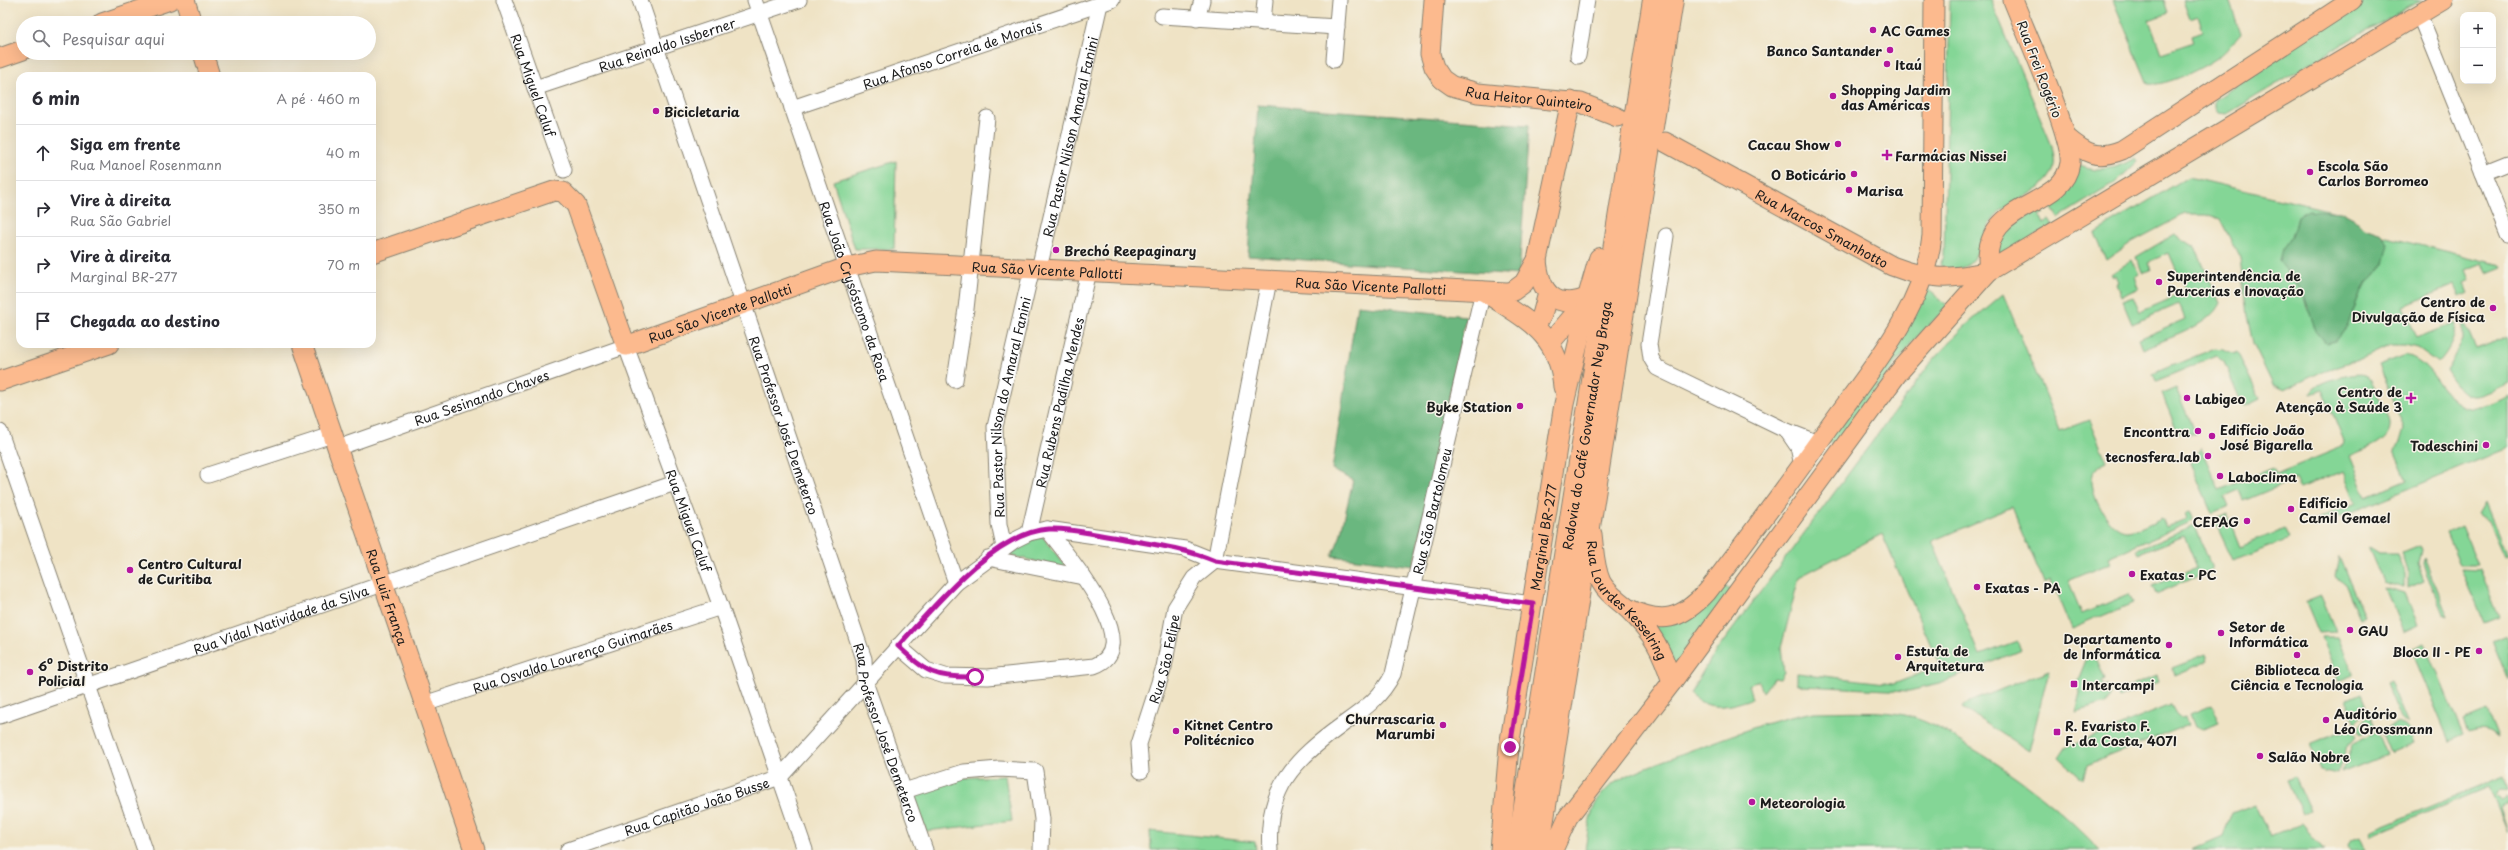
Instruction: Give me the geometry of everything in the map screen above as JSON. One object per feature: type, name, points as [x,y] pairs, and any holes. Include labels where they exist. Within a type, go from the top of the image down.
[{"type":"highway","name":"Rodovia do Café Governador Ney Braga","points":[[1518,850],[1654,0]]},
{"type":"highway","name":"Rodovia do Café Governador Ney Braga","points":[[1538,850],[1672,0]]},
{"type":"highway","points":[[1589,297],[1627,166]]},
{"type":"main road","points":[[123,16],[170,0]]},
{"type":"main road","points":[[184,0],[190,16]]},
{"type":"main road","name":"Rua Heitor Quinteiro","points":[[1434,0],[1430,54],[1434,67],[1442,79],[1452,86],[1465,91],[1571,101],[1594,107],[1617,117]]},
{"type":"main road","points":[[1627,608],[1652,618],[1678,616],[1689,610],[1707,592],[1802,465],[1883,351],[1911,303],[1923,277],[1930,249],[1932,224],[1934,0]]},
{"type":"main road","name":"Rua Frei Rogério","points":[[1989,271],[1988,251],[1998,226],[2012,214],[2056,187],[2063,180],[2070,161],[2066,137],[2013,0]]},
{"type":"main road","points":[[2066,137],[2089,154],[2102,156],[2122,150],[2352,0]]},
{"type":"main road","points":[[1553,850],[1568,817],[1672,682],[1902,368],[1989,271],[2444,0]]},
{"type":"main road","points":[[0,58],[16,52]]},
{"type":"main road","points":[[205,60],[209,72]]},
{"type":"main road","points":[[1571,101],[1537,260],[1540,280],[1548,293],[1560,302],[1568,303],[1589,297]]},
{"type":"main road","name":"Rua Marcos Smanhotto","points":[[1665,142],[1874,258],[1923,277],[1949,278],[1989,271]]},
{"type":"main road","name":"Rua Miguel Caluf","points":[[376,252],[554,191],[567,194],[576,205],[626,346]]},
{"type":"main road","name":"Rua São Vicente Pallotti","points":[[626,346],[847,267],[876,261],[1507,292],[1519,288],[1528,277],[1537,260]]},
{"type":"main road","points":[[1483,291],[1535,326],[1550,343],[1557,355],[1562,370],[1564,404]]},
{"type":"main road","points":[[1535,326],[1542,315],[1548,293]]},
{"type":"main road","points":[[1550,343],[1589,297]]},
{"type":"main road","name":"Marginal BR-277","points":[[1500,850],[1507,763],[1564,404],[1589,297]]},
{"type":"main road","points":[[0,382],[98,348]]},
{"type":"main road","name":"Rua Luiz França","points":[[303,348],[474,850]]},
{"type":"main road","points":[[1818,443],[1827,460],[1824,474]]},
{"type":"main road","name":"Rua Lourdes Kesselring","points":[[1590,516],[1597,572],[1606,590],[1627,608],[1652,635],[1664,659],[1672,682]]},
{"type":"street","name":"Rua Miguel Caluf","points":[[504,0],[564,170]]},
{"type":"street","name":"Rua Professor José Demeterco","points":[[640,0],[864,659],[865,682],[925,850]]},
{"type":"street","name":"Rua Reinaldo Issberner","points":[[535,88],[656,47],[757,7],[799,0]]},
{"type":"street","points":[[1197,19],[1202,0]]},
{"type":"street","points":[[1263,23],[1265,0]]},
{"type":"street","points":[[1334,60],[1339,0]]},
{"type":"street","points":[[1578,56],[1587,0]]},
{"type":"street","name":"Rua Afonso Correia de Morais","points":[[792,108],[1106,2]]},
{"type":"street","name":"Rua Pastor Nilson Amaral Fanini","points":[[1035,269],[1106,2]]},
{"type":"street","name":"Rua João Crysóstomo da Rosa","points":[[757,7],[956,583]]},
{"type":"street","points":[[2419,14],[2508,234]]},
{"type":"street","points":[[1162,16],[1337,27]]},
{"type":"street","points":[[955,380],[971,265],[987,118]]},
{"type":"street","points":[[2483,173],[2508,163]]},
{"type":"street","points":[[1666,236],[1649,344],[1650,358],[1653,363],[1663,371],[1787,431],[1818,443]]},
{"type":"street","name":"Rua Pastor Nilson do Amaral Fanini","points":[[1004,547],[999,524],[995,427],[1035,269]]},
{"type":"street","name":"Rua Rubens Padilha Mendes","points":[[1029,533],[1089,271]]},
{"type":"street","points":[[1215,561],[1269,280]]},
{"type":"street","name":"Rua São Bartolomeu","points":[[1270,850],[1270,814],[1280,785],[1290,771],[1310,750],[1365,710],[1386,688],[1398,654],[1483,291]]},
{"type":"street","name":"Rua Miguel Caluf","points":[[626,346],[675,483],[722,607],[805,850]]},
{"type":"street","name":"Rua Sesinando Chaves","points":[[208,475],[335,442],[626,346]]},
{"type":"street","points":[[1787,431],[1798,447],[1802,465]]},
{"type":"street","points":[[0,432],[145,850]]},
{"type":"street","name":"Rua Vidal Natividade da Silva","points":[[0,716],[675,483]]},
{"type":"street","points":[[898,646],[926,670],[945,676],[988,677],[1098,665],[1107,658],[1109,654],[1110,628],[1101,602],[1047,529]]},
{"type":"street","points":[[780,778],[865,682],[956,583],[1004,547],[1029,533],[1047,529],[1185,549],[1215,561],[1533,604]]},
{"type":"street","points":[[988,558],[1083,577]]},
{"type":"street","name":"Rua São Felipe","points":[[1141,771],[1139,744],[1164,667],[1175,608],[1194,578],[1215,561]]},
{"type":"street","name":"Rua Osvaldo Lourenço Guimarães","points":[[424,704],[722,607]]},
{"type":"street","points":[[904,791],[964,772],[999,769],[1036,771],[1042,819],[1041,850]]},
{"type":"street","name":"Rua Capitão João Busse","points":[[568,850],[780,778]]},
{"type":"green space","points":[[1950,0],[1991,0],[2052,146],[2054,160],[2052,173],[2047,180],[2041,186],[2002,210],[1992,222],[1974,258],[1968,264],[1961,268],[1955,269],[1943,268],[1940,264],[1944,257]]},
{"type":"green space","points":[[2113,0],[2164,0],[2168,13],[2149,20],[2161,53],[2194,42],[2192,35],[2203,31],[2198,15],[2190,18],[2183,0],[2229,0],[2241,34],[2220,56],[2205,65],[2175,79],[2156,84],[2148,84]]},
{"type":"green space","points":[[2361,0],[2422,0],[2344,43],[2227,114],[2218,113],[2215,108],[2215,100]]},
{"type":"green space","points":[[1258,105],[1529,125],[1519,275],[1248,256]]},
{"type":"green space","points":[[2135,158],[2137,162],[2115,183],[2058,218],[2048,202],[2075,163],[2091,168],[2106,169],[2120,165]]},
{"type":"green space","points":[[896,161],[894,249],[855,249],[833,181]]},
{"type":"green space","points":[[2188,177],[2336,212],[2297,217],[2292,237],[2282,250],[2287,274],[2302,291],[2307,309],[2335,341],[2347,326],[2361,291],[2384,264],[2383,236],[2501,265],[2502,267],[2487,273],[2483,263],[2465,270],[2469,280],[2463,283],[2468,293],[2460,297],[2455,285],[2404,306],[2417,338],[2456,322],[2451,344],[2438,363],[2417,348],[2405,345],[2391,345],[2368,356],[2323,371],[2284,390],[2273,385],[2253,344],[2247,316],[2240,258],[2220,219],[2206,214],[2185,214],[2132,242],[2106,260],[2095,233]]},
{"type":"green space","points":[[2041,207],[2044,213],[2039,216],[2043,224],[2049,220],[2053,226],[1996,259],[2002,233]]},
{"type":"green space","points":[[2307,210],[2342,212],[2355,219],[2364,228],[2382,234],[2389,244],[2384,264],[2361,291],[2347,326],[2335,341],[2326,343],[2316,331],[2302,291],[2279,261],[2282,250],[2292,237],[2297,217]]},
{"type":"green space","points":[[2175,234],[2195,247],[2220,303],[2207,319],[2197,325],[2143,349],[2139,339],[2185,319],[2179,304],[2132,324],[2122,300],[2133,296],[2140,312],[2186,292],[2169,253],[2148,262],[2151,270],[2142,273],[2136,257]]},
{"type":"green space","points":[[2132,260],[2139,275],[2135,277],[2139,288],[2121,296],[2116,284],[2119,282],[2116,275],[2113,277],[2111,274]]},
{"type":"green space","points":[[1925,287],[1948,306],[1912,342],[1834,446],[1827,440]]},
{"type":"green space","points":[[2003,294],[2060,431],[2089,420],[2107,462],[2096,470],[2093,474],[2092,481],[2096,499],[2107,518],[2121,530],[2128,531],[2141,528],[2162,518],[2166,527],[2186,519],[2184,513],[2189,511],[2193,521],[2109,557],[2111,563],[2068,581],[2082,614],[2129,594],[2133,603],[2071,629],[2051,580],[2044,583],[2012,507],[1932,541],[1980,655],[2017,641],[2021,650],[1939,684],[1909,691],[1803,686],[1797,683],[1797,673],[1894,684],[1940,666],[1882,534],[1799,577],[1781,648],[1784,672],[1780,679],[1774,678],[1763,692],[1759,681],[1748,685],[1752,699],[1727,706],[1713,706],[1705,704],[1690,694],[1709,661],[1933,360],[1964,327]]},
{"type":"green space","points":[[1357,305],[1466,316],[1414,566],[1332,556],[1340,537],[1353,480],[1332,470]]},
{"type":"green space","points":[[2463,319],[2476,349],[2508,336],[2508,383],[2487,393],[2472,396],[2466,394],[2454,382],[2446,370],[2463,341]]},
{"type":"green space","points":[[2215,348],[2224,349],[2233,354],[2237,352],[2260,399],[2246,406],[2242,404],[2224,362],[2216,356],[2156,381],[2153,374]]},
{"type":"green space","points":[[2405,355],[2417,360],[2426,367],[2450,397],[2460,404],[2471,407],[2485,406],[2508,396],[2508,448],[2313,528],[2310,522],[2356,503],[2343,471],[2300,488],[2296,479],[2243,501],[2239,491],[2225,497],[2229,506],[2212,513],[2190,462],[2201,448],[2219,490],[2273,468],[2276,474],[2342,447],[2344,441],[2323,390],[2311,394],[2313,390],[2325,382],[2344,376],[2360,374],[2365,375],[2370,379],[2387,413],[2390,423],[2389,430],[2382,440],[2369,448],[2350,456],[2367,497],[2407,480],[2394,450],[2400,443],[2404,429],[2378,365]]},
{"type":"green space","points":[[2176,388],[2195,434],[2178,433],[2162,394]]},
{"type":"green space","points":[[2485,502],[2507,556],[2504,557],[2488,521],[2478,514]]},
{"type":"green space","points":[[2227,514],[2240,547],[2284,529],[2289,539],[2233,561],[2214,520]]},
{"type":"green space","points":[[2195,526],[2211,566],[2211,570],[2156,594],[2152,586],[2197,567],[2184,536],[2139,554],[2137,550]]},
{"type":"green space","points":[[2462,526],[2478,565],[2460,565],[2447,533]]},
{"type":"green space","points":[[1042,536],[1067,568],[1007,555],[1008,551],[1021,543]]},
{"type":"green space","points":[[2419,545],[2421,550],[2418,564],[2424,581],[2408,588],[2408,570],[2402,552]]},
{"type":"green space","points":[[2368,547],[2379,554],[2398,554],[2404,570],[2404,588],[2383,582]]},
{"type":"green space","points":[[2339,556],[2364,617],[2360,619],[2345,584],[2335,577]]},
{"type":"green space","points":[[2424,558],[2448,616],[2443,614],[2423,565]]},
{"type":"green space","points":[[2462,569],[2480,570],[2499,617],[2484,623]]},
{"type":"green space","points":[[1717,580],[1736,595],[1672,682],[1642,615],[1664,618]]},
{"type":"green space","points":[[2385,587],[2405,593],[2418,625],[2403,632]]},
{"type":"green space","points":[[2321,596],[2336,632],[2319,633],[2306,602]]},
{"type":"green space","points":[[2506,634],[2508,639],[2508,680],[2492,640]]},
{"type":"green space","points":[[2321,637],[2338,637],[2354,676],[2339,682]]},
{"type":"green space","points":[[2425,643],[2463,735],[2449,741],[2411,649]]},
{"type":"green space","points":[[2088,655],[2095,656],[2105,680],[2102,682],[2104,686],[2107,685],[2111,694],[2107,703],[2075,712],[2080,692],[2076,685]]},
{"type":"green space","points":[[2206,655],[2208,661],[2175,675],[2172,668]]},
{"type":"green space","points":[[2049,670],[2029,751],[1962,708],[1965,704]]},
{"type":"green space","points":[[2157,675],[2159,681],[2119,698],[2117,691]]},
{"type":"green space","points":[[2390,681],[2408,725],[2401,719],[2386,683]]},
{"type":"green space","points":[[2361,693],[2368,710],[2356,723],[2346,700]]},
{"type":"green space","points":[[2171,705],[2176,714],[2181,718],[2185,717],[2188,725],[2087,765],[2083,779],[2059,757],[2065,748]]},
{"type":"green space","points":[[2212,705],[2220,723],[2203,729],[2195,726],[2190,714]]},
{"type":"green space","points":[[2487,711],[2498,738],[2491,733],[2481,730],[2468,733],[2463,721]]},
{"type":"green space","points":[[1814,712],[1886,712],[1908,716],[1930,724],[1984,755],[2019,779],[2069,820],[2100,850],[1585,850],[1590,818],[1596,804],[1605,791],[1621,779],[1652,765],[1747,730],[1797,715]]},
{"type":"green space","points":[[2370,714],[2375,728],[2360,735],[2358,728]]},
{"type":"green space","points":[[2399,723],[2409,730],[2414,743],[2390,753],[2381,731]]},
{"type":"green space","points":[[2352,727],[2356,737],[2347,748],[2337,774],[2320,770],[2310,744]]},
{"type":"green space","points":[[2377,732],[2386,755],[2341,773],[2354,743]]},
{"type":"green space","points":[[1005,776],[1012,821],[926,831],[913,794],[958,778]]},
{"type":"green space","points":[[2504,776],[2508,790],[2500,789],[2496,796],[2502,801],[2508,797],[2508,804],[2500,808],[2508,833],[2489,787],[2372,835],[2370,831]]},
{"type":"green space","points":[[2295,777],[2310,811],[2302,815],[2287,781]]},
{"type":"green space","points":[[2255,804],[2270,837],[2302,824],[2324,850],[2191,850],[2223,836],[2232,813]]},
{"type":"green space","points":[[1150,831],[1255,842],[1256,850],[1151,850]]},
{"type":"green space","points":[[2360,836],[2366,850],[2351,850],[2349,845],[2352,839]]},
{"type":"place","name":"AC Games","points":[[1873,30]]},
{"type":"place","name":"Banco Santander","points":[[1890,50]]},
{"type":"place","name":"Itaú","points":[[1887,64]]},
{"type":"place","name":"Shopping Jardim das Américas","points":[[1833,96]]},
{"type":"place","name":"Bicicletaria","points":[[656,111]]},
{"type":"place","name":"Cacau Show","points":[[1838,144]]},
{"type":"place","name":"Farmácias Nissei","points":[[1887,155]]},
{"type":"place","name":"Escola São Carlos Borromeo","points":[[2310,172]]},
{"type":"place","name":"O Boticário","points":[[1854,174]]},
{"type":"place","name":"Marisa","points":[[1849,190]]},
{"type":"place","name":"Brechó Reepaginary","points":[[1056,250]]},
{"type":"place","name":"Superintendência de Parcerias e Inovação","points":[[2159,282]]},
{"type":"place","name":"Centro de Divulgação de Física","points":[[2493,308]]},
{"type":"place","name":"Labigeo","points":[[2187,398]]},
{"type":"place","name":"Centro de Atenção à Saúde 3","points":[[2411,398]]},
{"type":"place","name":"Byke Station","points":[[1520,406]]},
{"type":"place","name":"Enconttra","points":[[2198,431]]},
{"type":"place","name":"Edifício João José Bigarella","points":[[2212,436]]},
{"type":"place","name":"Todeschini","points":[[2486,445]]},
{"type":"place","name":"tecnosfera.lab","points":[[2208,456]]},
{"type":"place","name":"Laboclima","points":[[2220,476]]},
{"type":"place","name":"Edifício Camil Gemael","points":[[2291,509]]},
{"type":"place","name":"CEPAG","points":[[2247,521]]},
{"type":"place","name":"Centro Cultural de Curitiba","points":[[130,570]]},
{"type":"place","name":"Exatas - PC","points":[[2132,574]]},
{"type":"place","name":"Exatas - PA","points":[[1977,587]]},
{"type":"place","name":"GAU","points":[[2350,630]]},
{"type":"place","name":"Setor de Informática","points":[[2221,633]]},
{"type":"place","name":"Departamento de Informática","points":[[2169,645]]},
{"type":"place","name":"Bloco II - PE","points":[[2479,651]]},
{"type":"place","name":"Biblioteca de Ciência e Tecnologia","points":[[2297,655]]},
{"type":"place","name":"Estufa de Arquitetura","points":[[1898,657]]},
{"type":"place","name":"6º Distrito Policial","points":[[30,672]]},
{"type":"place","name":"Intercampi","points":[[2074,684]]},
{"type":"place","name":"Auditório Léo Grossmann","points":[[2326,720]]},
{"type":"place","name":"Churrascaria Marumbi","points":[[1443,725]]},
{"type":"place","name":"Kitnet Centro Politécnico","points":[[1176,731]]},
{"type":"place","name":"R. Evaristo F. F. da Costa, 407I","points":[[2057,732]]},
{"type":"place","name":"Salão Nobre","points":[[2260,756]]},
{"type":"place","name":"Meteorologia","points":[[1752,802]]},
{"type":"route","points":[[975,677],[958,677],[934,674],[918,664],[898,646],[956,583],[988,558],[1015,540],[1029,533],[1047,529],[1068,530],[1185,549],[1215,561],[1533,604],[1510,747]]}]
